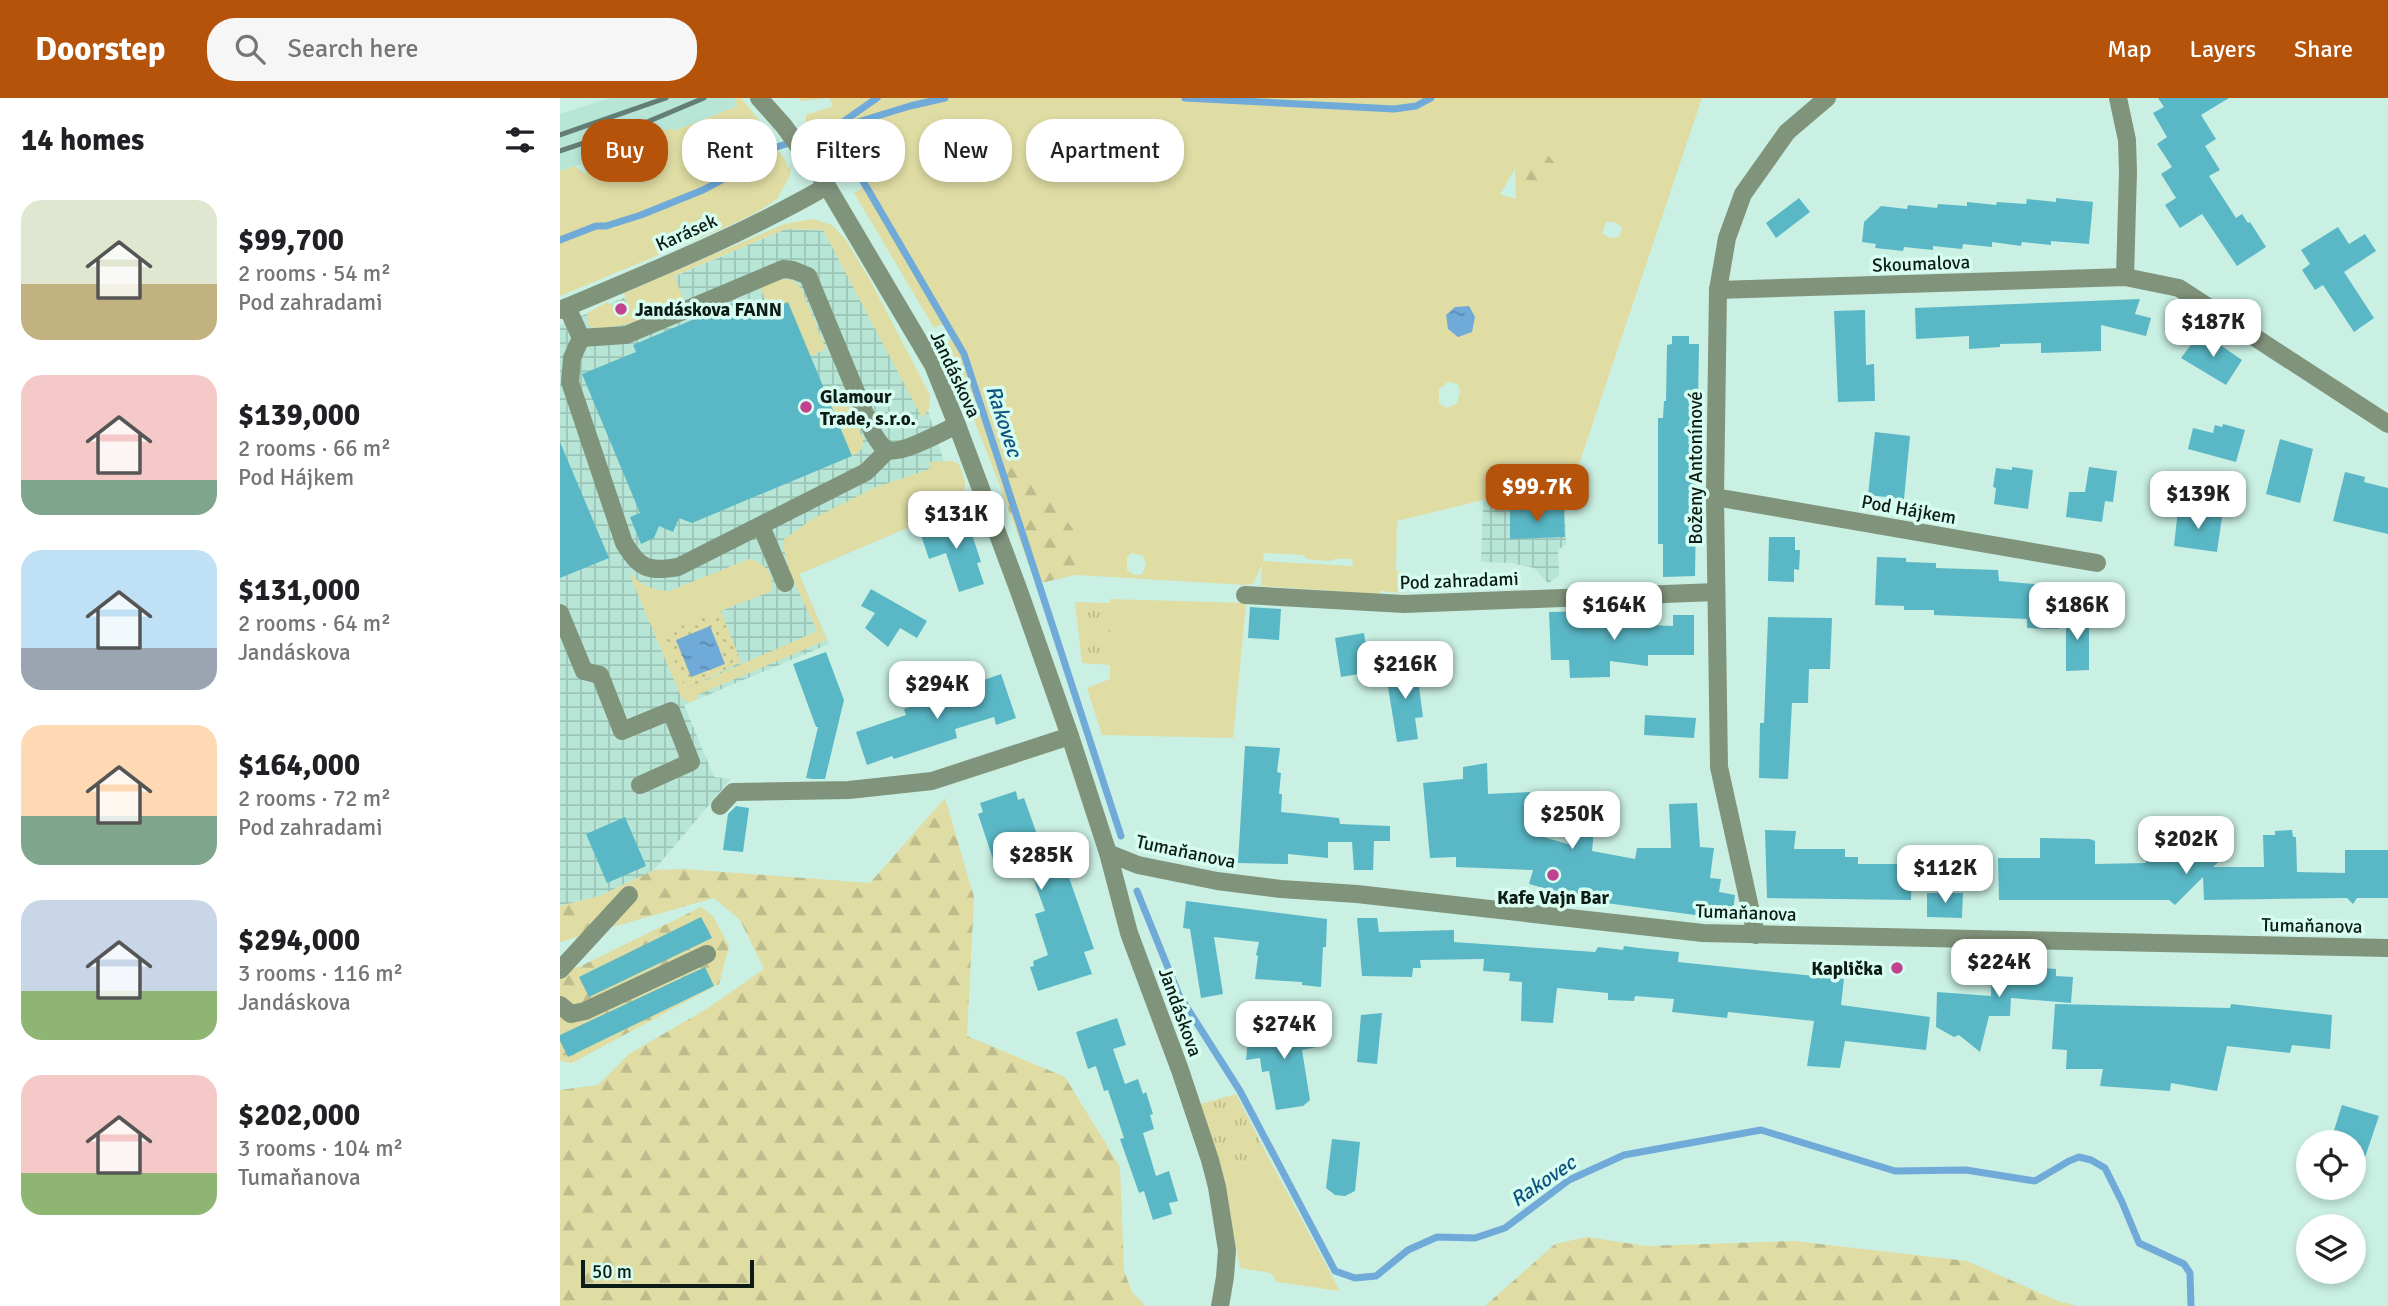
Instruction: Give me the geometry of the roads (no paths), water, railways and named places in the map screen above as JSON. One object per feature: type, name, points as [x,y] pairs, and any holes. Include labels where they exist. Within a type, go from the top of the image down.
[{"type":"street","name":"Jandáskova","points":[[759,98],[784,126],[827,187],[933,365],[957,425],[1070,736],[1108,853],[1129,933],[1180,1070],[1217,1187],[1227,1250],[1226,1277],[1220,1306]]},
{"type":"street","name":"Boženy Antonínové","points":[[1756,935],[1719,767],[1714,497],[1718,290],[1727,238],[1743,194],[1787,132],[1827,98]]},
{"type":"street","points":[[2118,98],[2127,140],[2125,277]]},
{"type":"street","name":"Karásek","points":[[564,308],[729,236],[827,187]]},
{"type":"street","points":[[581,338],[626,335],[783,270],[802,272],[808,276],[873,433],[880,444],[888,450],[901,450],[957,425]]},
{"type":"street","name":"Skoumalova","points":[[1718,290],[2125,277],[2179,288],[2388,424]]},
{"type":"street","points":[[564,308],[581,338]]},
{"type":"street","points":[[581,338],[572,358],[570,382],[624,543],[633,557],[645,568],[661,570],[678,567],[866,472],[888,450]]},
{"type":"street","name":"Pod Hájkem","points":[[1714,497],[2097,563]]},
{"type":"street","points":[[761,526],[785,583]]},
{"type":"street","name":"Pod zahradami","points":[[1245,594],[1404,604],[1716,592]]},
{"type":"street","points":[[560,613],[584,671],[600,675],[622,731],[671,710],[691,762],[640,785]]},
{"type":"street","points":[[720,807],[733,792],[849,790],[932,781],[1070,736]]},
{"type":"street","name":"Tumaňanova","points":[[1108,853],[1138,865],[1217,881],[1703,933],[2388,948]]},
{"type":"street","points":[[560,970],[629,895]]},
{"type":"street","points":[[560,1004],[571,1014],[584,1011],[706,954]]},
{"type":"water","points":[[1469,306],[1475,317],[1472,332],[1458,337],[1448,329],[1446,315],[1455,307]]},
{"type":"water","points":[[710,626],[725,664],[691,677],[676,640]]},
{"type":"waterway","points":[[847,119],[877,98]]},
{"type":"waterway","points":[[560,240],[596,226],[606,226],[641,215],[703,190],[773,148],[945,98]]},
{"type":"waterway","points":[[1185,98],[1394,109],[1416,106],[1431,98]]},
{"type":"waterway","name":"Rakovec","points":[[864,182],[964,354],[1121,836]]},
{"type":"waterway","name":"Rakovec","points":[[1137,891],[1179,995],[1240,1091],[1335,1271],[1355,1278],[1376,1276],[1408,1250],[1437,1237],[1475,1238],[1505,1228],[1569,1180],[1624,1155],[1761,1130],[1895,1171],[1966,1170],[2035,1181],[2079,1157],[2091,1160],[2105,1168],[2139,1243],[2184,1264],[2190,1273],[2191,1306]]},
{"type":"railway","points":[[560,135],[666,98]]},
{"type":"railway","points":[[560,151],[647,122],[704,98]]},
{"type":"place","name":"Jandáskova FANN","points":[[621,309]]},
{"type":"place","name":"Glamour Trade, s.r.o.","points":[[806,407]]},
{"type":"place","name":"Kafe Vajn Bar","points":[[1553,875]]},
{"type":"place","name":"Kaplička","points":[[1897,968]]}]
